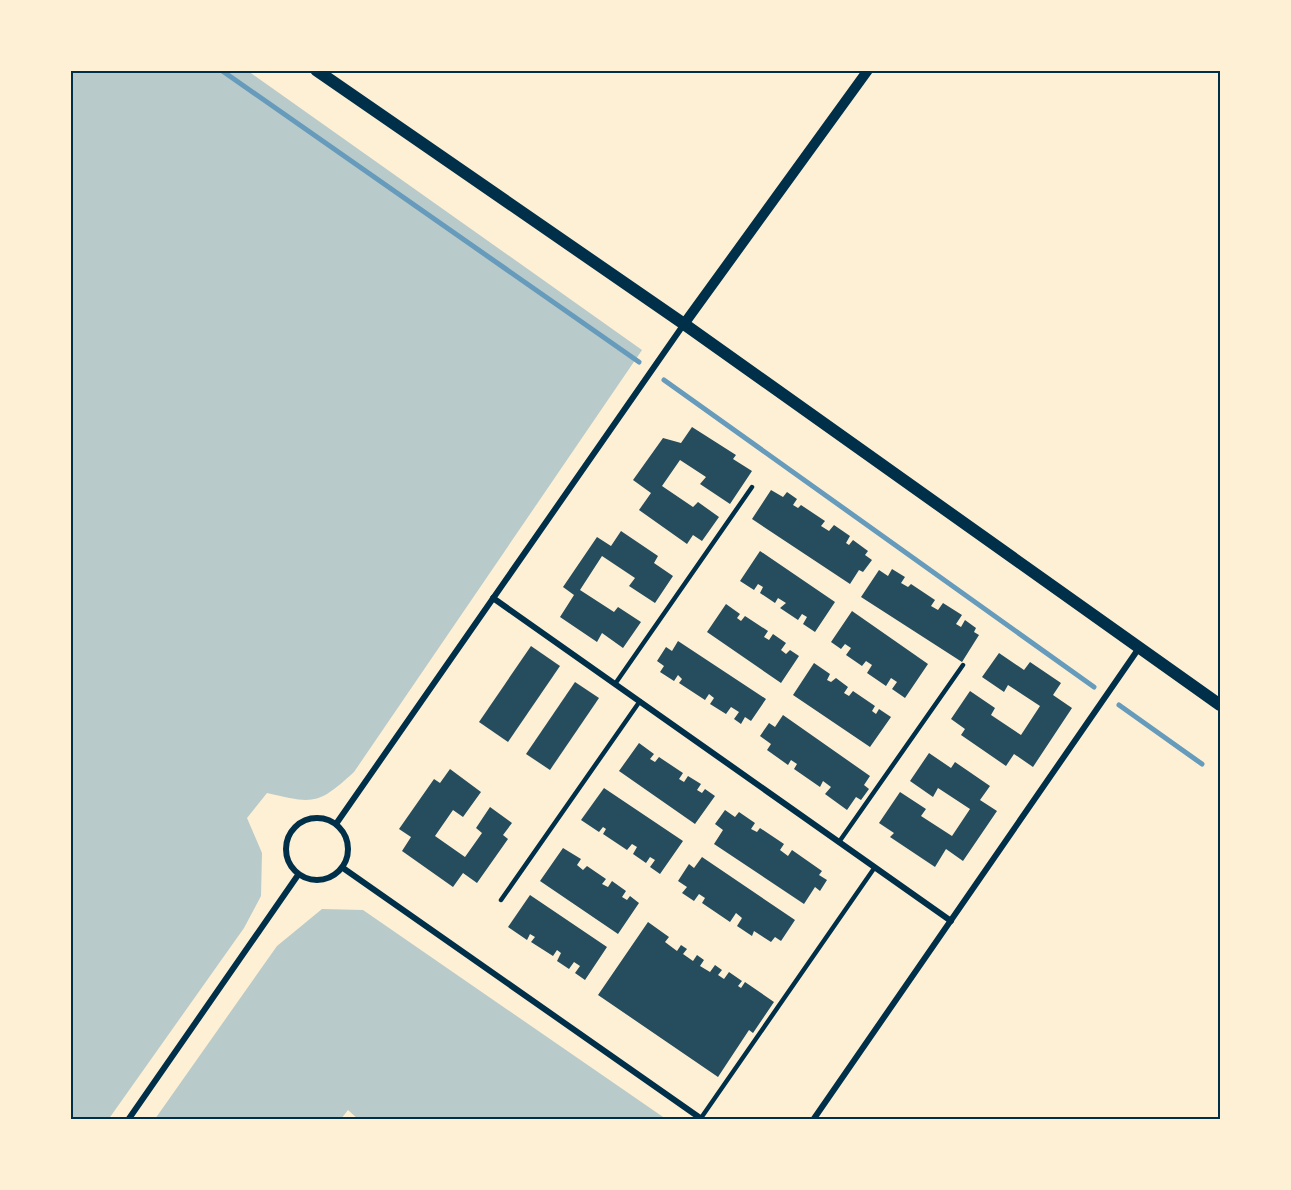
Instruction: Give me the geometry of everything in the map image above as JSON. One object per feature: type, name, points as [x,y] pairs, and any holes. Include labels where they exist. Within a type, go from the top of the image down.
[{"type":"main road","points":[[316,70],[684,324],[1221,705]]},
{"type":"street","points":[[336,824],[684,324],[868,70]]},
{"type":"street","points":[[494,598],[951,921]]},
{"type":"street","points":[[813,1119],[1140,648]]},
{"type":"street","points":[[326,819],[336,824],[348,842],[348,852],[343,868],[324,880],[314,881],[298,875],[286,856],[289,835],[305,820],[326,819]]},
{"type":"street","points":[[343,868],[702,1119]]},
{"type":"street","points":[[128,1119],[298,875]]},
{"type":"lane","points":[[615,684],[752,487]]},
{"type":"lane","points":[[839,842],[963,665]]},
{"type":"lane","points":[[501,900],[640,701]]},
{"type":"lane","points":[[702,1119],[874,867]]},
{"type":"shaded area","points":[[70,71],[248,71],[642,350],[354,772],[332,791],[315,799],[295,799],[267,793],[247,818],[262,853],[261,896],[244,928],[108,1120],[70,1119]]},
{"type":"shaded area","points":[[322,909],[363,910],[666,1119],[359,1120],[348,1110],[341,1119],[155,1119],[277,946]]},
{"type":"building","points":[[692,427],[736,455],[733,459],[752,471],[730,504],[700,484],[706,477],[680,460],[662,486],[693,507],[698,502],[719,517],[702,541],[693,535],[687,544],[639,510],[651,493],[633,480],[663,438],[681,443]]},
{"type":"building","points":[[771,490],[783,497],[787,492],[797,499],[793,505],[798,508],[801,505],[825,521],[821,526],[829,531],[834,525],[850,536],[846,543],[849,545],[853,540],[868,551],[865,555],[872,560],[863,572],[859,570],[850,584],[752,519]]},
{"type":"building","points":[[621,531],[658,556],[654,563],[673,576],[655,603],[629,586],[635,578],[602,556],[580,590],[614,612],[618,607],[641,622],[623,648],[602,633],[597,642],[560,617],[574,595],[563,587],[597,537],[611,546]]},
{"type":"building","points":[[760,551],[835,602],[815,632],[803,624],[807,617],[802,614],[798,620],[780,608],[786,603],[778,598],[775,603],[760,593],[763,587],[758,584],[754,590],[740,581]]},
{"type":"building","points":[[892,569],[905,577],[901,583],[908,587],[911,584],[935,600],[931,606],[938,610],[943,603],[962,615],[956,624],[961,627],[965,620],[976,628],[974,632],[979,635],[962,662],[861,597],[879,570],[888,576]]},
{"type":"building","points":[[726,604],[740,614],[737,618],[741,621],[745,616],[768,631],[764,637],[769,640],[773,634],[786,643],[781,650],[786,654],[790,650],[799,656],[781,683],[707,632]]},
{"type":"building","points":[[852,611],[928,664],[905,698],[892,689],[897,682],[891,678],[886,686],[867,673],[872,665],[866,661],[862,666],[846,655],[851,648],[845,644],[841,649],[831,642]]},
{"type":"building","points":[[678,641],[766,699],[751,721],[745,717],[741,724],[734,719],[739,712],[731,707],[726,714],[710,704],[714,698],[709,694],[705,700],[679,683],[682,679],[678,675],[674,681],[660,672],[664,666],[657,661],[666,647],[672,651]]},
{"type":"building","points":[[531,646],[560,666],[508,742],[479,722]]},
{"type":"building","points":[[999,653],[1024,670],[1030,662],[1061,683],[1053,695],[1072,708],[1033,767],[1014,754],[1006,766],[961,735],[965,729],[951,719],[970,691],[995,708],[991,715],[1021,735],[1040,706],[1008,685],[1004,692],[982,677]]},
{"type":"building","points":[[814,663],[830,674],[827,680],[831,682],[836,678],[848,687],[844,693],[849,696],[853,691],[875,706],[872,711],[876,714],[879,709],[891,717],[870,747],[793,695]]},
{"type":"building","points":[[575,682],[599,698],[550,770],[526,754]]},
{"type":"building","points":[[783,715],[870,776],[864,785],[869,789],[861,800],[856,797],[847,810],[825,794],[831,787],[823,781],[820,787],[794,769],[797,764],[791,760],[788,765],[767,750],[771,744],[760,736],[769,723],[775,727]]},
{"type":"building","points":[[639,743],[654,754],[650,759],[655,762],[659,757],[683,773],[679,779],[684,782],[688,776],[701,784],[697,790],[702,793],[705,789],[715,796],[695,824],[619,771]]},
{"type":"building","points":[[929,753],[951,768],[955,762],[990,786],[980,800],[997,811],[963,861],[946,849],[935,867],[890,837],[894,833],[879,823],[900,792],[926,809],[921,816],[952,836],[970,809],[938,788],[933,797],[910,781]]},
{"type":"building","points":[[450,769],[481,792],[463,817],[453,810],[435,836],[465,857],[482,833],[476,828],[490,807],[512,823],[503,835],[508,839],[477,883],[463,873],[453,887],[402,851],[411,837],[399,829],[434,779],[440,783]]},
{"type":"building","points":[[604,788],[683,841],[660,874],[650,867],[655,860],[650,857],[646,863],[633,854],[637,847],[632,844],[627,850],[603,834],[606,829],[603,827],[599,832],[581,820]]},
{"type":"building","points":[[725,810],[735,817],[739,812],[755,823],[751,829],[757,832],[760,828],[784,844],[780,850],[788,856],[792,850],[822,871],[819,875],[827,880],[820,891],[815,887],[804,904],[714,844],[723,830],[715,824]]},
{"type":"building","points":[[563,848],[581,859],[577,865],[583,870],[587,866],[606,879],[602,884],[608,887],[612,881],[626,891],[622,897],[627,900],[630,896],[639,903],[618,934],[540,881]]},
{"type":"building","points":[[702,857],[795,920],[781,941],[775,937],[771,942],[754,931],[752,936],[737,926],[742,918],[736,913],[730,922],[702,903],[705,898],[699,894],[694,901],[682,893],[687,887],[678,881],[689,864],[694,868]]},
{"type":"building","points":[[530,895],[607,947],[585,980],[575,973],[580,966],[574,962],[569,969],[557,961],[561,953],[557,950],[553,956],[531,942],[535,937],[530,934],[527,940],[508,927]]},
{"type":"building","points":[[648,922],[669,937],[665,942],[677,951],[681,945],[687,949],[683,954],[693,961],[697,955],[704,960],[700,966],[710,972],[715,965],[722,970],[718,975],[724,979],[729,972],[742,981],[738,986],[741,988],[745,982],[774,1002],[753,1033],[749,1030],[718,1077],[598,995]]},
{"type":"waterway","points":[[221,70],[639,362]]},
{"type":"waterway","points":[[664,380],[1094,687]]},
{"type":"waterway","points":[[1119,705],[1202,764]]}]
